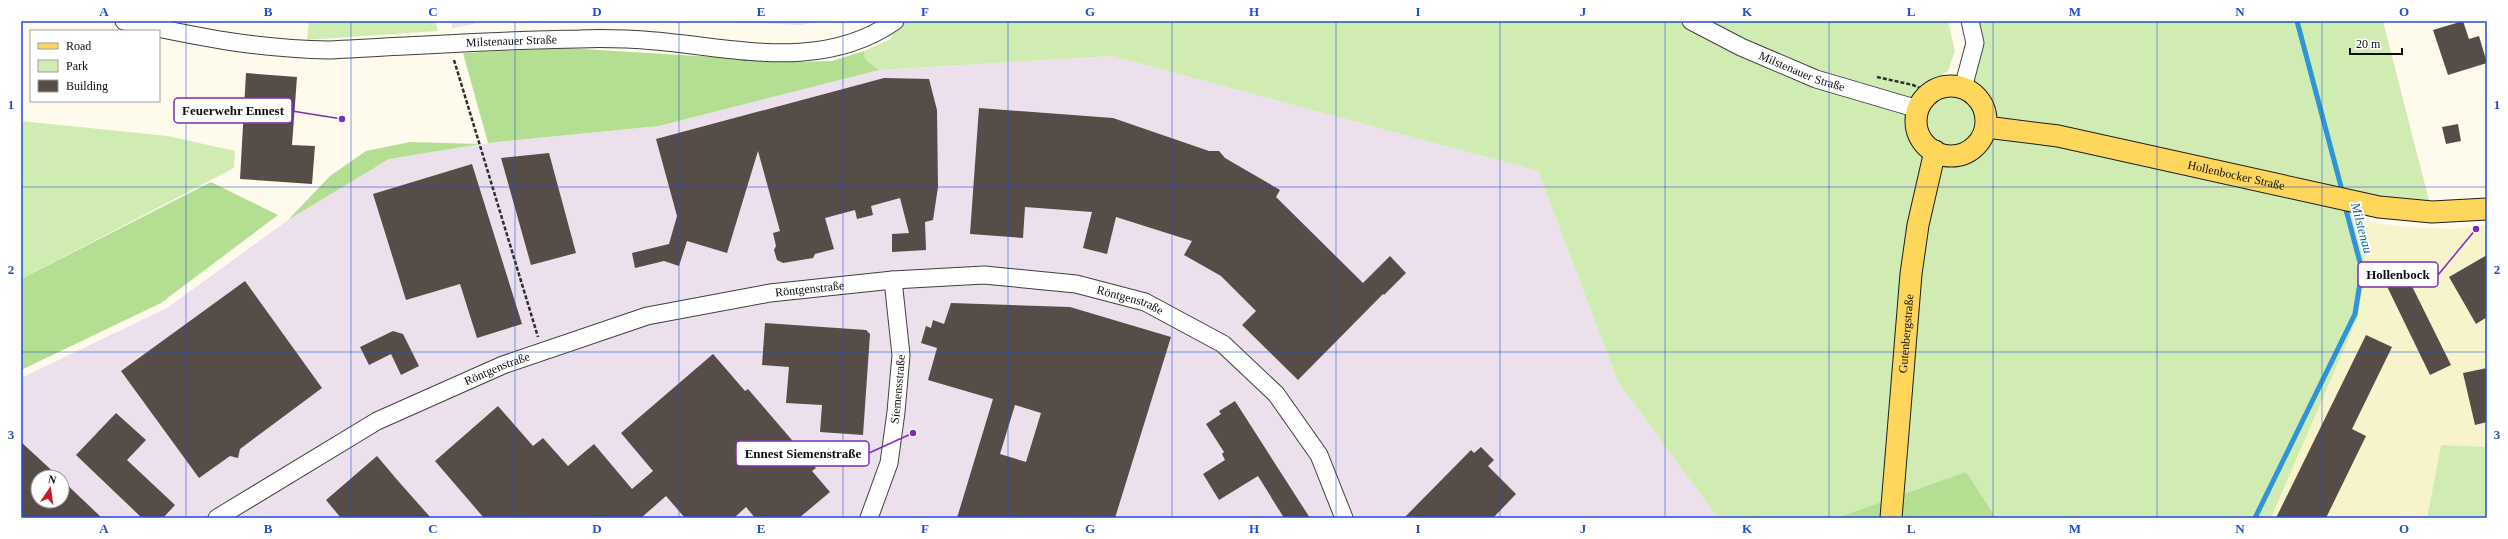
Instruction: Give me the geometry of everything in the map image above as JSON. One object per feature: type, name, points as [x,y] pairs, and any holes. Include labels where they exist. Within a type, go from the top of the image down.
[{"type":"main road","points":[[1943,87],[1963,88],[1973,94],[1981,102],[1985,114],[1986,127],[1976,145],[1966,152],[1953,156],[1934,151],[1924,143],[1918,132],[1916,121],[1918,109],[1924,98],[1931,92],[1943,87]]},
{"type":"main road","name":"Hollenbocker Straße","points":[[1986,127],[2058,136],[2354,203],[2432,212],[2487,209]]},
{"type":"main road","name":"Gutenbergstraße","points":[[1891,518],[1911,274],[1918,225],[1934,151]]},
{"type":"street","name":"Milstenauer Straße","points":[[124,21],[242,45],[288,50],[329,50],[449,44],[617,39],[803,53],[831,50],[860,41],[895,21]]},
{"type":"street","name":"Milstenauer Straße","points":[[1691,21],[1741,47],[1816,79],[1918,109]]},
{"type":"street","points":[[1963,88],[1975,43],[1970,21]]},
{"type":"street","name":"Röntgenstraße","points":[[217,518],[377,421],[503,365],[647,316],[770,293],[893,280],[984,275],[1076,284],[1145,302],[1223,344],[1276,394],[1319,455],[1344,518]]},
{"type":"street","name":"Siemensstraße","points":[[869,518],[889,463],[896,412],[901,355],[893,280]]},
{"type":"path","points":[[449,44],[517,263],[542,352]]},
{"type":"path","points":[[1873,76],[1913,85],[1931,92]]},
{"type":"shaded area","points":[[451,21],[476,21],[474,24],[452,28]]},
{"type":"shaded area","points":[[714,21],[820,21],[801,25]]},
{"type":"shaded area","points":[[1112,56],[1538,171],[1618,382],[1718,518],[21,518],[21,378],[167,308],[288,220],[389,159],[481,144],[659,126],[879,70]]},
{"type":"shaded area","points":[[2363,221],[2405,227],[2455,229],[2487,225],[2487,447],[2441,445],[2427,518],[2271,518],[2358,317],[2365,273]]},
{"type":"green space","points":[[309,21],[435,21],[438,31],[307,40]]},
{"type":"green space","points":[[895,21],[1948,21],[1955,51],[1948,71],[1914,91],[1955,86],[1975,43],[1970,21],[2383,21],[2432,212],[2355,203],[2363,221],[2365,273],[2358,317],[2271,518],[1996,518],[1966,473],[1837,518],[1718,518],[1618,382],[1538,171],[1112,56],[879,70],[865,59],[864,51],[891,39]]},
{"type":"green space","points":[[565,48],[795,62],[832,61],[864,51],[865,59],[879,70],[659,126],[488,143],[463,53]]},
{"type":"green space","points":[[21,121],[168,136],[235,151],[234,168],[21,279]]},
{"type":"green space","points":[[410,142],[481,144],[389,159],[288,220],[330,176],[366,151]]},
{"type":"green space","points":[[211,182],[278,215],[161,303],[21,370],[21,279]]},
{"type":"green space","points":[[2441,445],[2487,447],[2487,518],[2427,518]]},
{"type":"green space","points":[[1966,472],[1996,518],[1837,518]]},
{"type":"building","points":[[2463,21],[2469,39],[2479,36],[2487,63],[2448,75],[2433,30]]},
{"type":"building","points":[[246,73],[297,77],[292,145],[315,146],[312,184],[240,179]]},
{"type":"building","points":[[884,78],[929,79],[937,110],[938,187],[933,220],[925,222],[926,250],[892,252],[892,234],[909,233],[900,198],[871,206],[873,215],[857,219],[855,210],[825,218],[834,249],[815,254],[813,258],[783,263],[777,260],[774,250],[776,246],[773,233],[780,231],[758,151],[727,253],[687,241],[679,266],[664,261],[635,268],[632,253],[669,244],[677,216],[656,139]]},
{"type":"building","points":[[979,108],[1113,118],[1209,151],[1219,151],[1225,158],[1280,190],[1276,197],[1363,283],[1390,256],[1406,273],[1384,295],[1383,294],[1298,380],[1242,325],[1256,311],[1221,276],[1184,255],[1192,241],[1116,217],[1107,254],[1083,248],[1092,212],[1025,207],[1023,238],[970,234]]},
{"type":"building","points":[[2458,124],[2461,141],[2446,144],[2442,127]]},
{"type":"building","points":[[549,153],[576,253],[531,265],[501,158]]},
{"type":"building","points":[[472,164],[522,324],[477,338],[460,284],[406,300],[373,194]]},
{"type":"building","points":[[2487,255],[2487,317],[2476,324],[2449,277]]},
{"type":"building","points":[[2400,262],[2451,365],[2430,375],[2380,272]]},
{"type":"building","points":[[245,281],[322,388],[240,449],[238,458],[230,456],[199,478],[121,371]]},
{"type":"building","points":[[951,303],[1070,307],[1171,337],[1115,518],[957,518],[993,399],[928,380],[937,348],[921,343],[926,326],[931,328],[933,320],[944,324]],"holes":[[[1015,405],[1041,413],[1026,462],[1000,454]]]},
{"type":"building","points":[[765,323],[866,330],[870,334],[863,435],[820,432],[822,405],[786,403],[789,367],[762,365]]},
{"type":"building","points":[[393,331],[403,334],[419,366],[401,375],[391,354],[369,365],[360,347]]},
{"type":"building","points":[[2366,335],[2392,347],[2352,429],[2366,436],[2326,518],[2276,518]]},
{"type":"building","points":[[713,354],[745,391],[748,389],[816,468],[812,471],[830,492],[799,518],[755,518],[746,507],[734,518],[685,518],[666,496],[641,518],[484,518],[435,461],[498,406],[533,446],[543,438],[568,466],[594,444],[632,489],[653,471],[621,433]]},
{"type":"building","points":[[2487,368],[2487,422],[2475,425],[2463,373]]},
{"type":"building","points":[[1235,401],[1310,518],[1284,518],[1258,476],[1219,500],[1203,474],[1225,460],[1222,454],[1224,452],[1206,424],[1221,414],[1219,411]]},
{"type":"building","points":[[116,413],[146,440],[127,460],[175,505],[163,518],[142,518],[76,455]]},
{"type":"building","points":[[21,442],[50,469],[30,469],[30,509],[70,509],[70,488],[102,518],[21,518]]},
{"type":"building","points":[[1481,447],[1494,460],[1488,466],[1516,494],[1493,518],[1404,518],[1471,450],[1474,453]]},
{"type":"building","points":[[377,456],[431,518],[341,518],[326,500]]},
{"type":"waterway","name":"Milstenau","points":[[2297,21],[2343,194]]},
{"type":"waterway","name":"Milstenau","points":[[2255,518],[2355,314],[2362,270],[2345,206]]},
{"type":"place","name":"Feuerwehr Ennest","points":[[342,119]]},
{"type":"place","name":"Hollenbock","points":[[2476,229]]},
{"type":"place","name":"Ennest Siemenstraße","points":[[913,433]]}]
